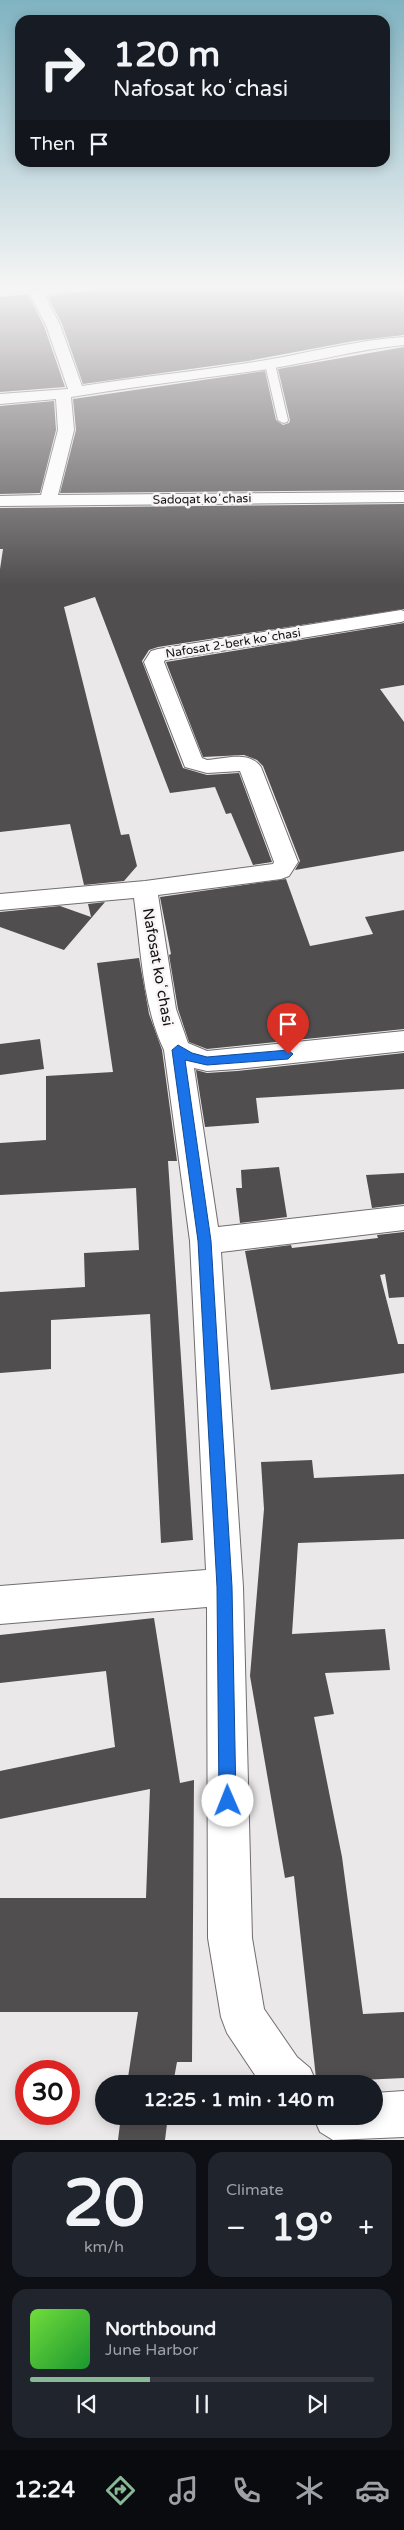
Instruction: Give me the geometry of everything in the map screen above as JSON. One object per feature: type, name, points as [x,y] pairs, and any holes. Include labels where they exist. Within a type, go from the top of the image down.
[{"type":"street","points":[[48,501],[66,430],[70,392],[69,387]]},
{"type":"street","points":[[0,399],[100,387]]},
{"type":"street","name":"Sadoqat koʻchasi","points":[[0,501],[404,497]]},
{"type":"street","name":"Nafosat 2-berk koʻchasi","points":[[146,889],[281,871],[286,862],[250,767],[241,763],[202,767],[193,762],[154,662],[158,655],[401,616]]},
{"type":"street","name":"Nafosat koʻchasi","points":[[0,902],[146,889],[164,1008],[170,1034],[178,1050],[204,1241],[225,1587],[230,1938],[243,2017],[283,2075]]},
{"type":"street","points":[[178,1050],[189,1057],[207,1061],[304,1053],[404,1041]]},
{"type":"street","points":[[204,1241],[404,1218]]},
{"type":"street","points":[[0,1605],[225,1587]]},
{"type":"street","points":[[383,2116],[404,2114]]},
{"type":"lane","points":[[275,387],[283,420]]},
{"type":"building","points":[[0,387],[65,387],[0,392]]},
{"type":"building","points":[[156,387],[269,387],[276,420],[283,425],[289,423],[290,420],[282,387],[404,387],[404,490],[60,493],[76,430],[73,399]]},
{"type":"building","points":[[54,401],[56,430],[40,493],[0,494],[0,406]]},
{"type":"building","points":[[404,504],[404,609],[158,647],[149,650],[142,661],[183,768],[207,775],[239,773],[272,862],[253,865],[231,813],[226,814],[215,787],[170,793],[95,597],[64,607],[121,835],[129,834],[137,866],[124,881],[84,885],[70,824],[0,832],[0,569],[3,549],[0,549],[0,508]]},
{"type":"building","points":[[404,623],[404,685],[380,689],[404,722],[404,851],[295,870],[300,861],[263,766],[257,760],[244,755],[203,757],[166,662]]},
{"type":"building","points":[[286,879],[310,946],[373,934],[365,917],[404,910],[404,1029],[207,1049],[189,1042],[178,1009],[169,955],[171,954],[160,897]]},
{"type":"building","points":[[105,902],[64,950],[0,927],[0,912],[60,906],[91,917],[88,904]]},
{"type":"building","points":[[139,958],[149,1014],[162,1050],[177,1161],[168,1161],[193,1540],[161,1543],[150,1314],[51,1320],[51,1369],[0,1373],[0,1292],[85,1287],[84,1253],[139,1250],[136,1188],[0,1195],[0,1143],[46,1140],[46,1076],[113,1072],[97,963]]},
{"type":"building","points":[[40,1039],[44,1069],[0,1075],[0,1044]]},
{"type":"building","points":[[404,1053],[404,1089],[256,1098],[259,1123],[205,1127],[196,1070],[207,1073],[237,1071]]},
{"type":"building","points":[[279,1167],[287,1217],[240,1223],[236,1188],[242,1188],[241,1170]]},
{"type":"building","points":[[404,1173],[404,1204],[372,1208],[366,1175]]},
{"type":"building","points":[[404,1232],[404,1297],[389,1298],[385,1274],[380,1275],[398,1344],[404,1344],[404,1373],[271,1390],[245,1251],[291,1245],[292,1248],[378,1238],[377,1235]]},
{"type":"building","points":[[312,1460],[314,1478],[404,1474],[404,1539],[298,1543],[292,1634],[385,1629],[390,1670],[325,1673],[334,1714],[314,1717],[342,1857],[363,2014],[404,2012],[404,2078],[383,2079],[383,2075],[316,2075],[294,1876],[285,1878],[250,1676],[264,1509],[261,1462]]},
{"type":"building","points":[[154,1618],[180,1783],[194,1780],[192,2062],[177,2062],[175,2075],[128,2075],[138,2012],[0,2012],[0,1898],[146,1898],[150,1789],[0,1819],[0,1771],[115,1747],[106,1671],[0,1683],[0,1635]]},
{"type":"building","points":[[120,2125],[167,2125],[165,2140],[118,2140]]},
{"type":"route","points":[[228,1801],[225,1587],[204,1241],[178,1050],[189,1057],[207,1061],[288,1054]]}]
